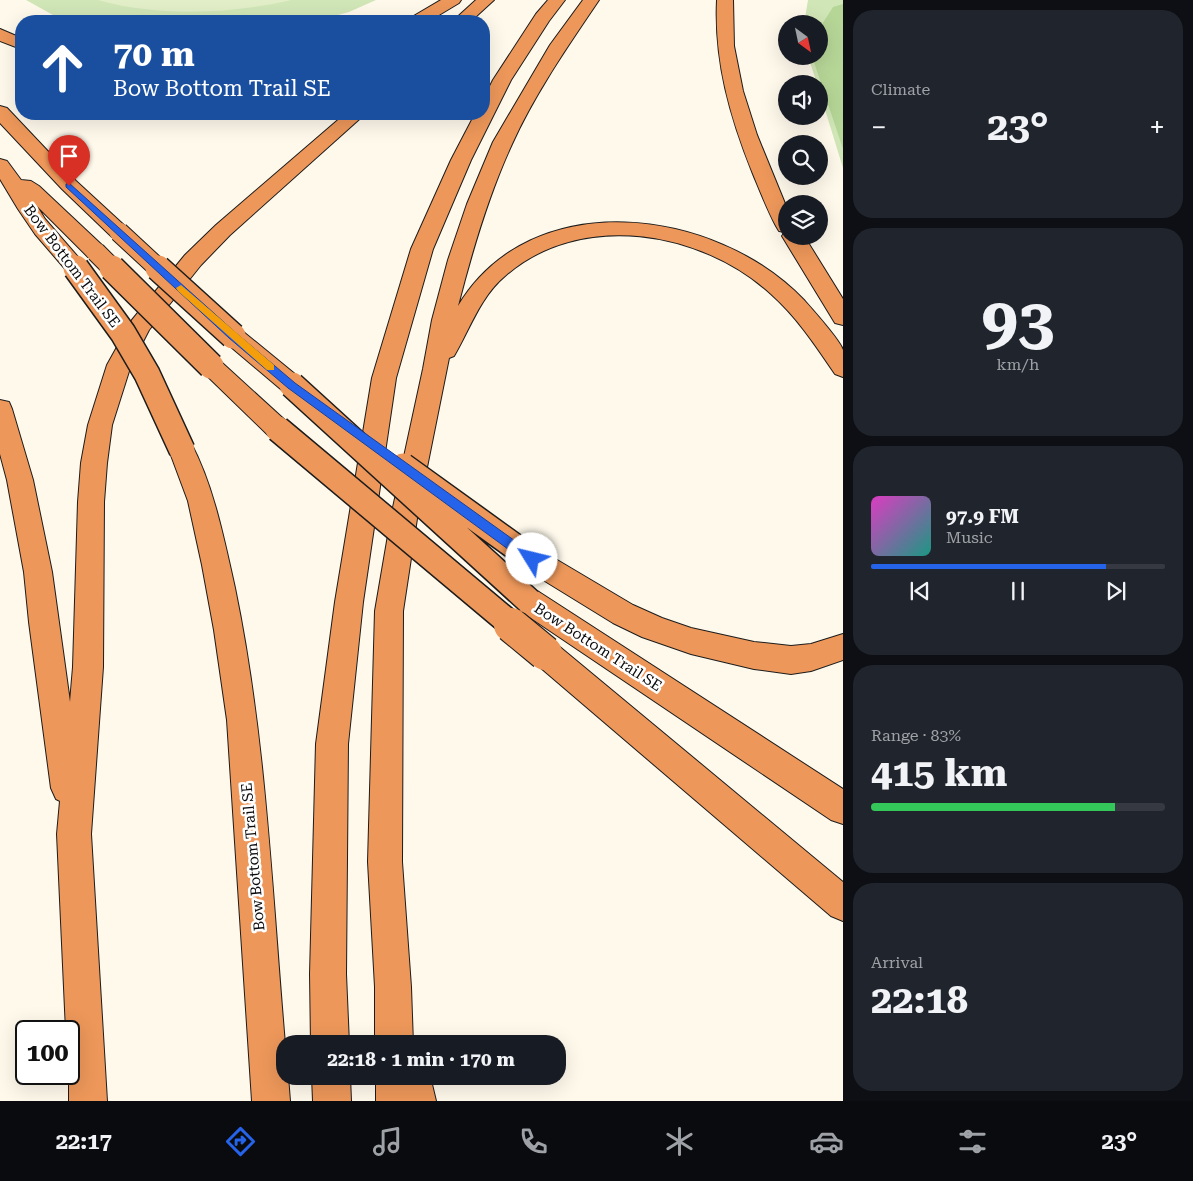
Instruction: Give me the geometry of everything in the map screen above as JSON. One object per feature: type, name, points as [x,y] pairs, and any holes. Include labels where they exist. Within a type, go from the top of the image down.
[{"type":"highway","points":[[428,15],[453,0]]},
{"type":"highway","points":[[468,15],[486,0]]},
{"type":"highway","points":[[490,103],[502,80],[542,18],[557,0]]},
{"type":"highway","points":[[394,1035],[393,987],[385,862],[389,611],[405,512],[435,369],[443,320],[459,260],[477,204],[504,142],[526,102],[559,45],[591,0]]},
{"type":"highway","points":[[725,0],[726,53],[735,95],[754,154],[778,208]]},
{"type":"highway","points":[[0,34],[15,41]]},
{"type":"highway","name":"Bow Bottom Trail SE","points":[[0,112],[69,186],[233,336],[292,386],[529,601],[843,808]]},
{"type":"highway","points":[[74,834],[88,667],[91,502],[94,463],[100,425],[119,364],[140,326],[192,260],[223,230],[349,120]]},
{"type":"highway","points":[[330,1035],[328,974],[332,744],[349,602],[384,378],[422,249],[461,160],[482,120]]},
{"type":"highway","points":[[5,171],[32,190],[211,366],[278,429],[843,904]]},
{"type":"highway","name":"Bow Bottom Trail SE","points":[[5,171],[38,224],[74,265],[123,333],[146,374],[182,450],[201,500],[229,630],[242,720],[270,1101]]},
{"type":"highway","points":[[435,369],[481,289],[496,271],[522,251],[558,238],[594,230],[643,229],[685,237],[728,254],[766,278],[789,298],[811,323],[843,368]]},
{"type":"highway","points":[[799,245],[843,317]]},
{"type":"highway","points":[[292,386],[532,559],[638,622],[687,640],[753,655],[793,660],[830,653],[843,647]]},
{"type":"highway","points":[[0,409],[20,480],[38,572],[43,622],[74,834],[88,1101]]},
{"type":"highway","points":[[393,987],[403,1035]]},
{"type":"highway","points":[[331,1085],[332,1101]]},
{"type":"highway","points":[[395,1085],[395,1101]]},
{"type":"highway","points":[[413,1085],[416,1101]]},
{"type":"green space","points":[[26,0],[376,0],[338,15],[53,15]]},
{"type":"green space","points":[[98,0],[291,0],[245,8],[195,12],[144,9]]},
{"type":"green space","points":[[808,0],[843,0],[843,168],[828,119],[828,75],[814,75],[811,65],[828,65],[828,15],[806,15]]},
{"type":"green space","points":[[843,4],[843,149],[828,104],[828,75],[818,75],[815,65],[828,65],[828,15],[833,7]]},
{"type":"slow traffic","points":[[181,288],[270,367]]},
{"type":"route","points":[[69,186],[233,336],[292,386],[532,559]]}]
